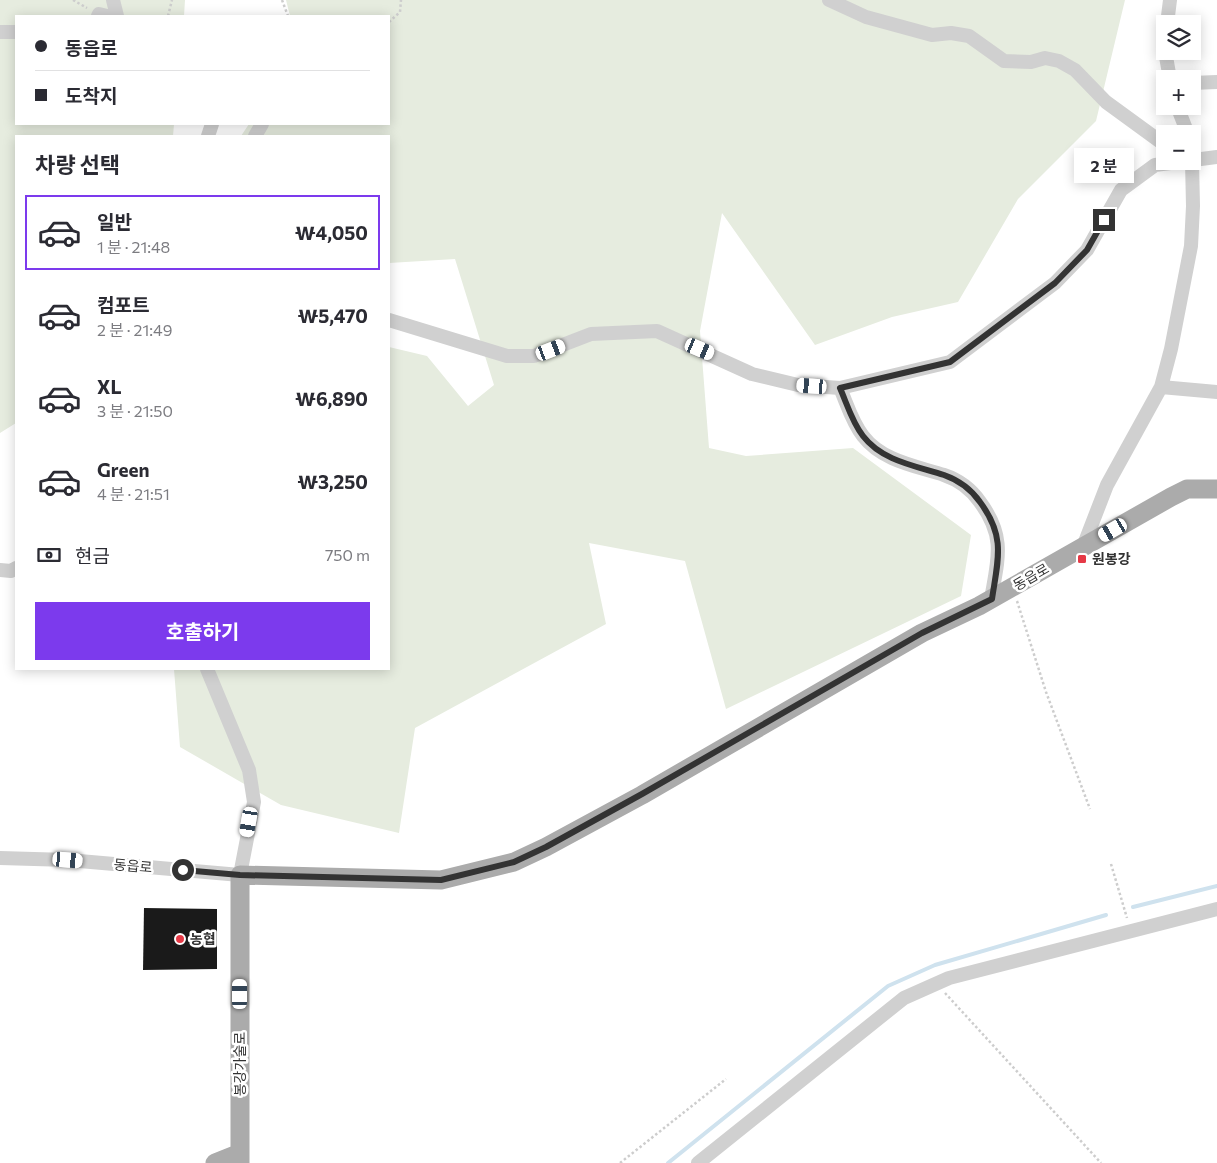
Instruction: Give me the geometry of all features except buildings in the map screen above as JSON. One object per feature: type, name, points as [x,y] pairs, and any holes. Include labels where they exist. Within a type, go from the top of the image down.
[{"type":"main road","name":"동읍로","points":[[240,875],[441,880],[514,862],[546,847],[642,794],[922,633],[992,599],[1187,490],[1217,489]]},
{"type":"main road","name":"봉강가술로","points":[[240,875],[240,1158]]},
{"type":"main road","points":[[215,1163],[240,1158]]},
{"type":"street","points":[[113,0],[117,15]]},
{"type":"street","points":[[829,0],[866,17],[932,34],[969,36],[1004,61],[1031,62],[1045,58],[1059,61],[1075,70],[1106,102],[1156,138]]},
{"type":"street","points":[[1168,15],[1170,0]]},
{"type":"street","points":[[0,32],[15,32]]},
{"type":"street","points":[[1201,83],[1217,82]]},
{"type":"street","points":[[1201,160],[1217,157]]},
{"type":"street","points":[[390,320],[507,356],[534,356],[591,334],[657,331],[752,374],[798,385],[840,388],[950,362],[1062,276],[1087,250],[1122,190],[1156,164]]},
{"type":"street","points":[[1083,547],[1107,485],[1161,387],[1172,349],[1191,246],[1194,206],[1192,170]]},
{"type":"street","points":[[1161,387],[1217,392]]},
{"type":"street","points":[[840,388],[851,416],[864,437],[887,456],[910,467],[945,476],[971,490],[988,512],[997,532],[999,556],[992,599]]},
{"type":"street","points":[[0,570],[11,571],[15,569]]},
{"type":"street","points":[[207,670],[249,770],[254,802],[240,875]]},
{"type":"street","name":"동읍로","points":[[0,858],[68,860],[240,875]]},
{"type":"street","points":[[698,1163],[904,998],[939,982],[1217,909]]},
{"type":"path","points":[[168,15],[172,0]]},
{"type":"path","points":[[282,0],[288,15]]},
{"type":"path","points":[[390,21],[400,12],[401,0]]},
{"type":"path","points":[[1013,587],[1046,692],[1090,809]]},
{"type":"path","points":[[1111,864],[1130,931]]},
{"type":"path","points":[[939,982],[946,994],[1101,1163]]},
{"type":"path","points":[[620,1163],[726,1079]]},
{"type":"shaded area","points":[[0,0],[185,0],[184,15],[15,15],[15,125],[174,125],[173,135],[15,135],[15,424],[0,433]]},
{"type":"shaded area","points":[[286,0],[1125,0],[1096,121],[1018,199],[958,302],[892,317],[815,345],[722,213],[700,331],[709,448],[746,456],[853,448],[971,535],[961,596],[726,709],[685,561],[589,543],[606,624],[415,728],[399,833],[281,805],[180,747],[174,670],[390,670],[390,347],[427,356],[468,406],[494,385],[455,259],[390,263],[390,135],[242,135],[248,125],[390,125],[390,15],[290,15]]},
{"type":"waterway","points":[[1133,907],[1217,886]]},
{"type":"waterway","points":[[668,1163],[888,986],[935,965],[1106,915]]},
{"type":"place","name":"원봉강","points":[[1082,559]]},
{"type":"place","name":"농협","points":[[180,939]]},
{"type":"route","points":[[183,870],[240,875],[402,877],[441,880],[514,862],[546,847],[642,794],[922,633],[992,599],[999,556],[997,532],[988,512],[971,490],[945,476],[910,467],[887,456],[864,437],[851,416],[840,388],[930,369],[950,362],[1055,283],[1087,250],[1104,220]]}]
